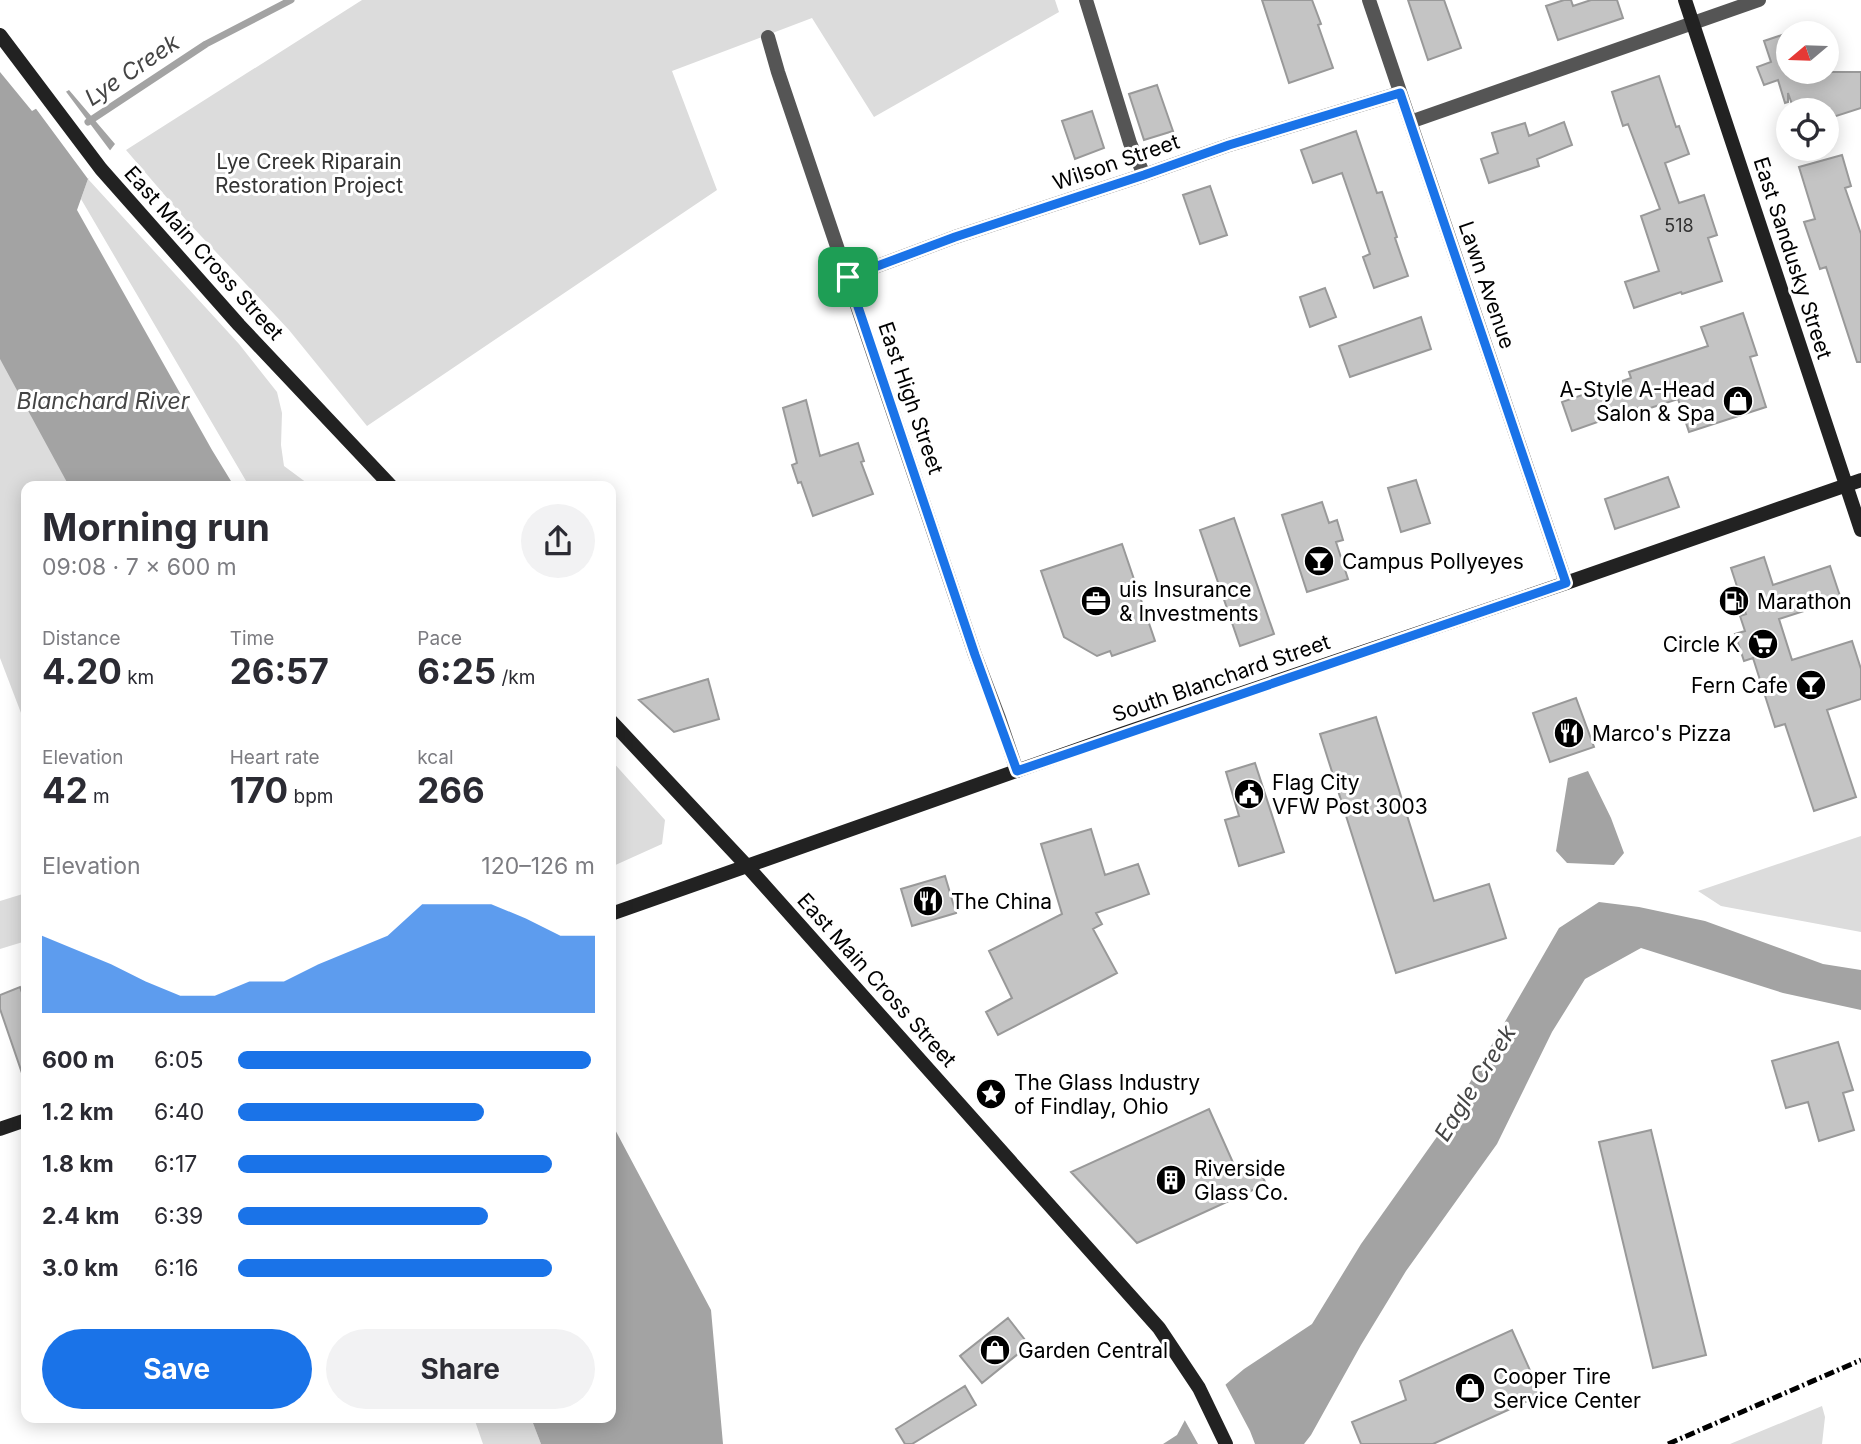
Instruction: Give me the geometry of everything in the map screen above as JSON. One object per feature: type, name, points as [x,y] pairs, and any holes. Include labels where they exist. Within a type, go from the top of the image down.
[{"type":"main road","name":"East Sandusky Street","points":[[1685,0],[1861,530]]},
{"type":"main road","name":"East Main Cross Street","points":[[0,35],[101,169],[239,325],[386,481]]},
{"type":"main road","name":"South Blanchard Street","points":[[616,912],[1861,480]]},
{"type":"main road","name":"East Main Cross Street","points":[[616,725],[747,866],[1159,1328],[1199,1388],[1226,1444]]},
{"type":"main road","points":[[0,1129],[21,1122]]},
{"type":"street","points":[[1086,0],[1130,143],[1144,175]]},
{"type":"street","name":"Lawn Avenue","points":[[1369,0],[1566,583]]},
{"type":"street","points":[[1410,122],[1759,0]]},
{"type":"street","name":"East High Street","points":[[768,37],[975,655],[1017,771]]},
{"type":"street","name":"Wilson Street","points":[[848,277],[955,237],[1229,145],[1400,93]]},
{"type":"green space","name":"Lye Creek Riparain Restoration Project","points":[[362,0],[1055,0],[1059,12],[874,117],[812,18],[672,71],[717,190],[367,426],[289,330],[186,220],[126,150]]},
{"type":"green space","points":[[88,179],[239,344],[277,392],[282,413],[281,445],[284,466],[304,481],[246,481],[81,199]]},
{"type":"green space","points":[[0,222],[152,481],[21,481],[21,713],[0,658]]},
{"type":"green space","points":[[616,766],[665,820],[662,844],[616,865]]},
{"type":"green space","points":[[1861,836],[1861,932],[1721,906],[1698,891]]},
{"type":"green space","points":[[21,895],[21,943],[0,949],[0,901]]},
{"type":"green space","points":[[1822,1406],[1825,1417],[1822,1444],[1730,1444]]},
{"type":"green space","points":[[476,1423],[533,1423],[541,1444],[483,1444]]},
{"type":"water","name":"Blanchard River","points":[[0,72],[32,111],[69,90],[115,144],[88,179],[77,210],[231,481],[66,481],[0,359]]},
{"type":"water","points":[[1588,771],[1611,818],[1624,853],[1614,865],[1567,863],[1556,851],[1568,778]]},
{"type":"water","name":"Eagle Creek","points":[[1599,902],[1639,907],[1705,921],[1823,964],[1861,970],[1861,1010],[1783,993],[1641,948],[1585,979],[1552,1032],[1497,1144],[1406,1271],[1304,1444],[1163,1444],[1177,1435],[1186,1418],[1244,1369],[1312,1324],[1361,1244],[1446,1124],[1559,928]]},
{"type":"water","points":[[616,1131],[711,1310],[723,1444],[541,1444],[533,1423],[616,1423]]},
{"type":"pier","points":[[64,89],[112,153],[88,179],[34,106]]},
{"type":"pier","points":[[1224,1382],[1255,1444],[1198,1444],[1183,1417]]},
{"type":"building","points":[[1262,0],[1312,0],[1333,68],[1289,83]]},
{"type":"building","points":[[1408,0],[1444,0],[1461,48],[1428,60]]},
{"type":"building","points":[[1571,0],[1573,6],[1591,0],[1617,0],[1623,18],[1558,40],[1546,6]]},
{"type":"building","points":[[1776,37],[1776,81],[1764,85],[1757,67],[1771,62],[1764,41]]},
{"type":"building","points":[[1839,72],[1861,72],[1861,108],[1839,115],[1839,98],[1790,98],[1788,93],[1788,98],[1783,98],[1779,84],[1839,84]]},
{"type":"building","points":[[1659,76],[1676,127],[1679,126],[1689,154],[1665,163],[1679,203],[1704,195],[1717,235],[1708,238],[1722,281],[1634,308],[1625,282],[1659,271],[1641,216],[1660,209],[1628,124],[1623,126],[1612,92]]},
{"type":"building","points":[[1157,85],[1173,131],[1144,140],[1129,94]]},
{"type":"building","points":[[1092,111],[1104,148],[1075,159],[1062,121]]},
{"type":"building","points":[[1564,122],[1572,145],[1537,159],[1539,166],[1489,183],[1481,159],[1498,153],[1492,133],[1525,123],[1529,136]]},
{"type":"building","points":[[1356,131],[1377,193],[1382,192],[1408,276],[1374,288],[1363,257],[1370,254],[1342,173],[1313,183],[1301,150]]},
{"type":"building","points":[[1842,155],[1851,186],[1845,188],[1861,234],[1861,362],[1857,362],[1826,267],[1820,269],[1804,222],[1815,219],[1799,167],[1820,161],[1839,161],[1839,156]]},
{"type":"building","points":[[1210,186],[1227,235],[1200,244],[1183,195]]},
{"type":"building","points":[[1325,288],[1336,317],[1310,327],[1300,297]]},
{"type":"building","points":[[1743,313],[1757,355],[1750,357],[1766,407],[1689,432],[1678,399],[1641,411],[1640,407],[1572,431],[1562,402],[1631,378],[1629,372],[1708,346],[1701,327]]},
{"type":"building","points":[[1421,317],[1431,349],[1350,377],[1339,346]]},
{"type":"building","points":[[806,400],[820,456],[858,443],[864,461],[861,462],[873,494],[813,516],[792,465],[797,463],[783,408]]},
{"type":"building","points":[[1668,477],[1679,507],[1615,529],[1605,499]]},
{"type":"building","points":[[1416,480],[1430,523],[1401,532],[1388,488]]},
{"type":"building","name":"Campus Pollyeyes","points":[[1322,502],[1329,523],[1337,520],[1343,540],[1336,542],[1348,579],[1307,592],[1282,515]]},
{"type":"building","points":[[1234,518],[1274,634],[1240,646],[1200,530]]},
{"type":"building","name":"uis Insurance & Investments","points":[[1122,544],[1155,641],[1112,656],[1110,651],[1097,656],[1064,637],[1041,571]]},
{"type":"building","points":[[1764,557],[1773,585],[1830,566],[1841,599],[1779,619],[1792,660],[1852,641],[1861,669],[1861,699],[1827,710],[1856,797],[1814,811],[1785,724],[1775,727],[1753,658],[1744,661],[1735,634],[1745,631],[1740,616],[1746,614],[1731,568]]},
{"type":"building","points":[[708,679],[719,719],[674,732],[639,700]]},
{"type":"building","name":"Marco's Pizza","points":[[1576,698],[1594,747],[1550,762],[1533,713]]},
{"type":"building","points":[[1376,717],[1434,901],[1489,884],[1506,938],[1396,973],[1320,734]]},
{"type":"building","name":"Flag City VFW Post 3003","points":[[1255,763],[1284,852],[1239,866],[1225,820],[1239,816],[1226,772]]},
{"type":"building","points":[[1091,829],[1105,875],[1138,864],[1149,894],[1096,913],[1102,924],[1093,929],[1117,973],[998,1035],[986,1012],[1012,998],[989,951],[1062,914],[1041,844]]},
{"type":"building","name":"The China","points":[[945,876],[956,913],[912,926],[901,889]]},
{"type":"building","points":[[20,987],[21,990],[21,1070],[0,1009],[0,995]]},
{"type":"building","points":[[1838,1042],[1853,1090],[1843,1093],[1854,1130],[1819,1141],[1808,1102],[1786,1108],[1772,1061]]},
{"type":"building","name":"Riverside Glass Co.","points":[[1209,1109],[1239,1176],[1258,1167],[1266,1184],[1137,1243],[1071,1172]]},
{"type":"building","points":[[1651,1130],[1706,1355],[1653,1368],[1599,1142]]},
{"type":"building","name":"Garden Central","points":[[1008,1318],[1029,1345],[982,1383],[960,1356]]},
{"type":"building","name":"Cooper Tire Service Center","points":[[1512,1330],[1541,1395],[1433,1444],[1361,1444],[1352,1422],[1406,1400],[1400,1381]]},
{"type":"building","points":[[965,1386],[976,1405],[912,1444],[905,1444],[896,1429]]},
{"type":"waterway","name":"Lye Creek","points":[[88,122],[206,44],[291,0]]},
{"type":"railway","points":[[1668,1444],[1861,1360]]},
{"type":"place","name":"A-Style A-Head Salon & Spa","points":[[1738,401]]},
{"type":"place","name":"Campus Pollyeyes","points":[[1319,561]]},
{"type":"place","name":"uis Insurance & Investments","points":[[1096,601]]},
{"type":"place","name":"Marathon","points":[[1734,601]]},
{"type":"place","name":"Circle K","points":[[1763,644]]},
{"type":"place","name":"Fern Cafe","points":[[1811,685]]},
{"type":"place","name":"Marco's Pizza","points":[[1569,733]]},
{"type":"place","name":"Flag City VFW Post 3003","points":[[1249,794]]},
{"type":"place","name":"The China","points":[[928,901]]},
{"type":"place","name":"The Glass Industry of Findlay, Ohio","points":[[991,1094]]},
{"type":"place","name":"Riverside Glass Co.","points":[[1171,1180]]},
{"type":"place","name":"Garden Central","points":[[995,1350]]},
{"type":"place","name":"Cooper Tire Service Center","points":[[1470,1388]]},
{"type":"route","points":[[1400,93],[1566,583],[1017,771],[975,655],[848,277],[955,237],[1229,145],[1400,93]]}]
